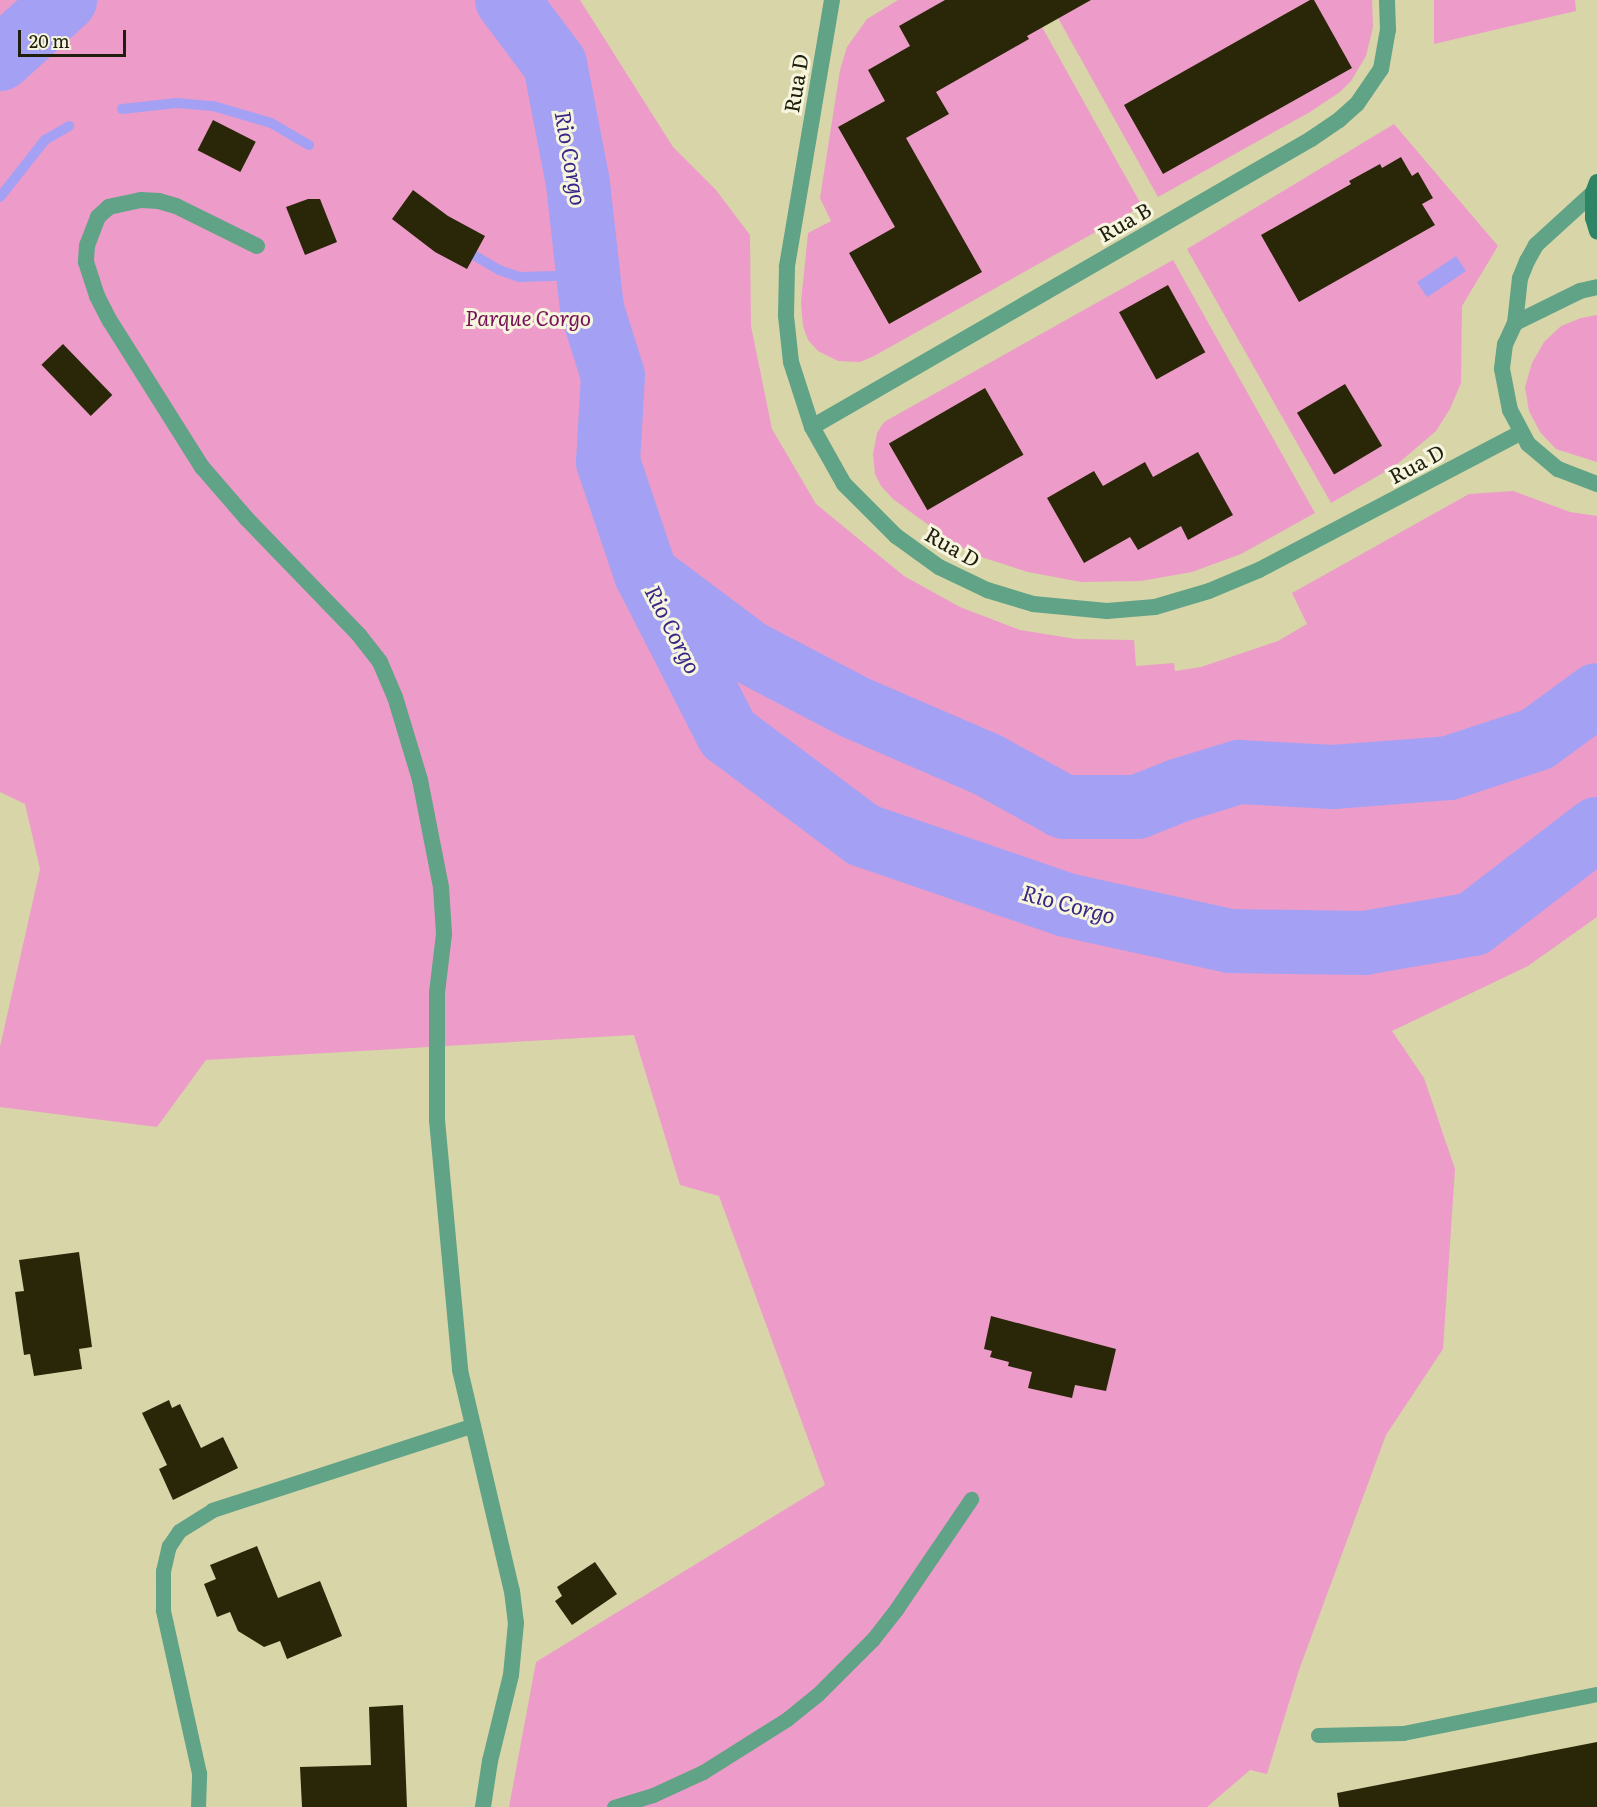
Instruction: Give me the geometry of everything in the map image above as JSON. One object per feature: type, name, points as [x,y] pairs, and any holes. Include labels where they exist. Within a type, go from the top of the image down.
[{"type":"main road","points":[[1595,188],[1593,218],[1597,231]]},
{"type":"street","name":"Rua D","points":[[832,0],[791,239],[785,294],[787,341],[791,362],[812,427],[832,467],[857,500],[896,537],[939,567],[987,590],[1033,604],[1107,611],[1155,607],[1230,583],[1323,538],[1520,433]]},
{"type":"street","name":"Rua B","points":[[812,427],[1262,168],[1339,120],[1357,104],[1381,69],[1388,40],[1387,0]]},
{"type":"street","points":[[1595,188],[1536,245],[1527,261],[1520,278],[1515,322],[1505,344],[1502,369],[1506,397],[1520,433],[1536,454],[1558,469],[1597,484]]},
{"type":"street","points":[[257,246],[176,206],[159,201],[141,200],[109,207],[98,217],[89,238],[86,262],[97,296],[110,321],[202,467],[247,519],[358,635],[380,662],[395,697],[420,780],[441,887],[444,934],[437,993],[437,1120],[460,1370],[512,1591],[516,1623],[512,1667],[490,1761],[483,1807]]},
{"type":"street","points":[[1515,322],[1580,291],[1597,287]]},
{"type":"lane","points":[[198,1807],[199,1773],[163,1610],[163,1571],[169,1546],[179,1531],[212,1510],[473,1425]]},
{"type":"lane","points":[[614,1807],[653,1795],[703,1772],[787,1719],[817,1695],[859,1654],[897,1608],[971,1499]]},
{"type":"lane","points":[[1318,1735],[1403,1733],[1597,1694]]},
{"type":"green space","name":"Parque Corgo","points":[[0,0],[580,0],[673,147],[716,190],[750,235],[751,326],[772,429],[816,504],[904,576],[960,607],[1020,630],[1076,639],[1134,640],[1136,666],[1174,663],[1175,671],[1201,667],[1278,641],[1307,624],[1292,593],[1469,494],[1513,491],[1570,512],[1597,516],[1597,917],[1528,966],[1392,1031],[1424,1078],[1455,1169],[1443,1349],[1386,1435],[1299,1670],[1267,1774],[1250,1770],[1207,1807],[509,1807],[536,1662],[825,1485],[719,1196],[680,1185],[634,1035],[206,1060],[157,1127],[0,1107],[0,1047],[40,869],[25,804],[0,792]]},
{"type":"green space","points":[[898,0],[1027,0],[1142,206],[874,356],[860,362],[838,361],[818,351],[808,340],[803,326],[801,302],[808,233],[831,221],[820,198],[840,70],[847,47],[867,19]]},
{"type":"green space","points":[[1048,0],[1372,0],[1373,27],[1366,56],[1351,81],[1340,92],[1310,112],[1158,197]]},
{"type":"green space","points":[[1434,0],[1575,0],[1576,11],[1434,44]]},
{"type":"green space","points":[[1394,124],[1498,246],[1462,306],[1461,383],[1450,409],[1436,431],[1395,466],[1331,503],[1187,249]]},
{"type":"green space","points":[[1173,260],[1315,513],[1241,554],[1192,572],[1141,581],[1081,582],[1028,572],[978,556],[949,540],[893,499],[881,486],[875,474],[873,454],[877,433],[884,422]]},
{"type":"green space","points":[[1597,315],[1597,462],[1556,449],[1540,432],[1529,411],[1525,387],[1532,363],[1544,342],[1561,326],[1581,318]]},
{"type":"shaded area","points":[[1456,256],[1466,271],[1427,297],[1417,282]]},
{"type":"building","points":[[945,0],[1091,0],[1027,36],[1029,39],[936,92],[949,114],[906,138],[982,272],[889,324],[849,253],[895,227],[838,127],[885,101],[868,70],[910,46],[899,26]]},
{"type":"building","points":[[1310,0],[1314,0],[1352,68],[1163,174],[1124,105]]},
{"type":"building","points":[[213,120],[256,142],[240,172],[198,150]]},
{"type":"building","points":[[1401,157],[1412,176],[1418,172],[1433,198],[1422,204],[1435,225],[1299,302],[1261,235],[1351,184],[1349,181],[1380,164],[1382,168]]},
{"type":"building","points":[[413,190],[448,216],[485,236],[467,269],[435,252],[392,219]]},
{"type":"building","points":[[308,199],[320,199],[337,242],[305,255],[286,207]]},
{"type":"building","points":[[1168,285],[1205,352],[1156,379],[1119,312]]},
{"type":"building","points":[[63,344],[112,395],[91,416],[41,365]]},
{"type":"building","points":[[1345,384],[1382,446],[1334,475],[1297,413]]},
{"type":"building","points":[[985,388],[1024,455],[927,510],[889,444]]},
{"type":"building","points":[[1198,452],[1233,515],[1188,540],[1181,526],[1138,550],[1130,537],[1084,563],[1047,498],[1094,471],[1103,486],[1145,462],[1153,477]]},
{"type":"building","points":[[79,1252],[92,1347],[79,1349],[82,1369],[34,1376],[30,1354],[24,1355],[15,1292],[24,1291],[19,1260]]},
{"type":"building","points":[[991,1316],[1116,1349],[1106,1391],[1075,1385],[1072,1398],[1028,1388],[1032,1372],[1008,1366],[1009,1362],[990,1357],[992,1351],[984,1349]]},
{"type":"building","points":[[169,1400],[172,1408],[180,1404],[201,1448],[223,1437],[238,1468],[173,1500],[159,1469],[167,1465],[142,1413]]},
{"type":"building","points":[[257,1546],[278,1598],[320,1581],[342,1636],[287,1659],[280,1641],[264,1647],[238,1631],[230,1612],[217,1617],[204,1584],[216,1579],[210,1565]]},
{"type":"building","points":[[595,1562],[617,1594],[572,1625],[555,1601],[562,1596],[557,1587]]},
{"type":"building","points":[[403,1705],[407,1807],[302,1807],[300,1767],[371,1765],[369,1707]]},
{"type":"building","points":[[1597,1742],[1597,1807],[1339,1807],[1337,1793]]},
{"type":"waterway","name":"Rio Corgo","points":[[0,59],[65,0]]},
{"type":"waterway","name":"Rio Corgo","points":[[507,0],[555,64],[578,184],[592,309],[613,376],[608,462],[646,574],[728,734],[863,835],[1066,905],[1230,941],[1364,943],[1473,924],[1597,829]]},
{"type":"waterway","points":[[122,109],[177,103],[213,106],[271,123],[309,145]]},
{"type":"waterway","points":[[0,197],[45,140],[69,126]]},
{"type":"waterway","points":[[475,256],[499,270],[519,277],[589,275]]},
{"type":"waterway","name":"Rio Corgo","points":[[657,583],[749,652],[854,707],[988,765],[1064,807],[1137,807],[1180,790],[1239,772],[1333,777],[1449,768],[1537,739],[1597,695]]}]
